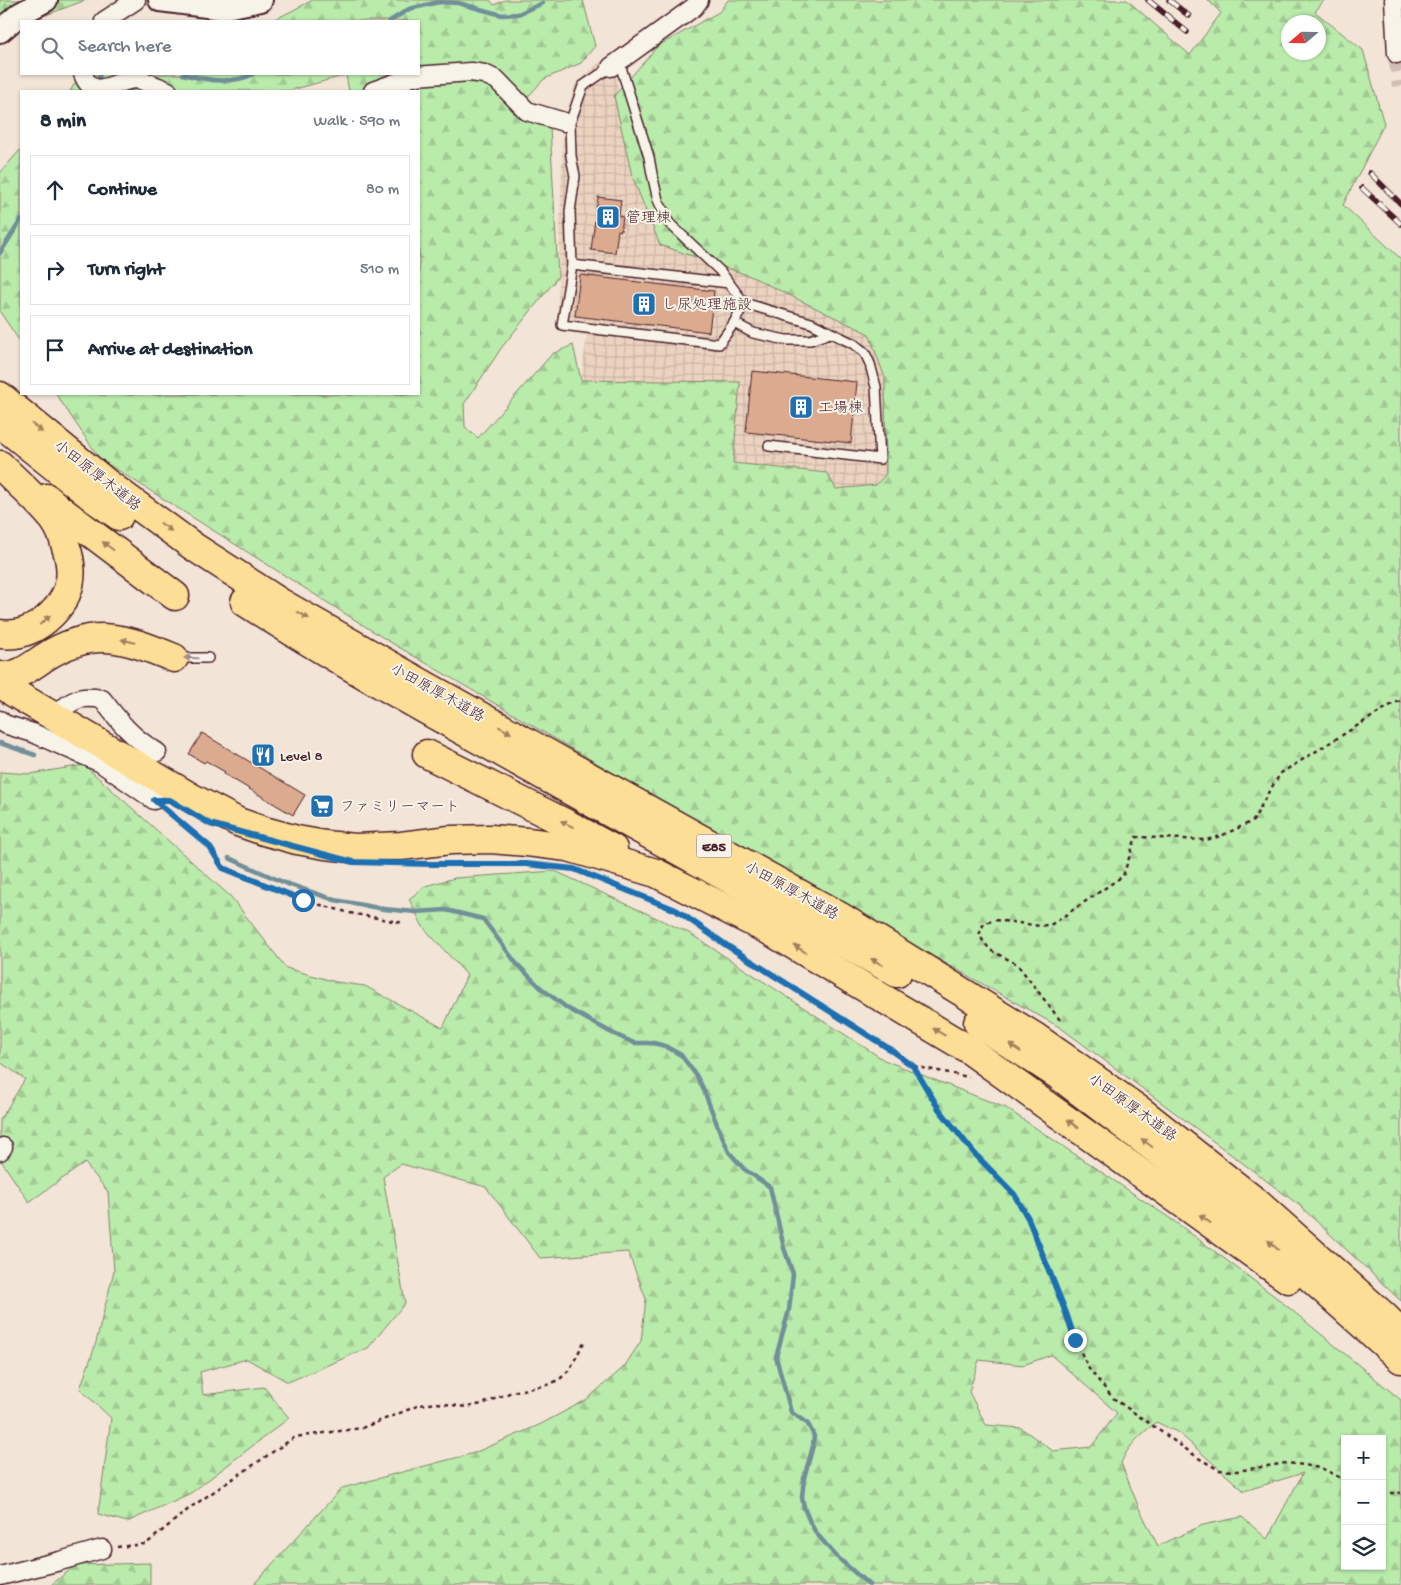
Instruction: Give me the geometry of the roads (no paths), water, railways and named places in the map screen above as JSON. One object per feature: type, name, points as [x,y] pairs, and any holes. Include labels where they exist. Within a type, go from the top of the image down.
[{"type":"highway","name":"小田原厚木道路","points":[[0,396],[124,496],[194,547],[281,603],[839,916],[1035,1037],[1142,1112],[1256,1202],[1401,1333]]},
{"type":"highway","name":"小田原厚木道路","points":[[0,422],[96,500],[184,562],[268,617],[365,676],[800,917],[925,989],[1058,1075],[1175,1164],[1265,1237],[1401,1360]]},
{"type":"highway","points":[[0,457],[62,511],[176,596]]},
{"type":"highway","points":[[0,464],[54,521],[63,536],[69,555],[71,573],[68,592],[62,604],[39,626],[15,634],[0,634]]},
{"type":"highway","points":[[0,676],[10,677],[22,672],[60,648],[77,641],[102,637],[136,642],[174,658]]},
{"type":"highway","points":[[0,682],[14,693],[194,799],[238,822],[264,831],[297,840],[355,848],[491,839],[527,842],[568,848],[656,873]]},
{"type":"highway","points":[[427,754],[569,825],[656,873],[770,931],[968,1049],[1401,1360]]},
{"type":"street","points":[[0,31],[20,14],[46,0]]},
{"type":"street","points":[[106,20],[136,0]]},
{"type":"street","points":[[160,0],[222,8],[261,0]]},
{"type":"street","points":[[615,64],[694,8],[699,0]]},
{"type":"street","points":[[1394,0],[1397,54]]},
{"type":"street","points":[[376,90],[415,76],[471,72],[484,74],[497,80],[526,111],[567,123]]},
{"type":"street","points":[[84,75],[89,86],[99,89],[136,79],[165,90]]},
{"type":"street","points":[[62,709],[75,699],[89,697],[102,699],[129,732],[157,752]]},
{"type":"street","points":[[0,720],[4,724],[39,728],[102,763],[154,800]]},
{"type":"street","points":[[0,1576],[102,1548]]},
{"type":"lane","points":[[744,302],[734,323],[719,344],[562,325],[572,265],[570,212],[575,176],[567,123],[583,86],[615,64],[649,157],[658,200],[669,223],[720,271],[744,302],[811,323],[854,344],[864,353],[870,364],[876,387],[880,459],[769,446]]},
{"type":"lane","points":[[572,265],[729,283]]},
{"type":"lane","points":[[734,323],[753,333],[786,340],[810,340],[830,333]]},
{"type":"lane","points":[[174,658],[208,658]]},
{"type":"waterway","points":[[392,20],[409,9],[439,2],[458,3],[502,15],[518,14],[543,3]]},
{"type":"waterway","points":[[97,83],[100,75]]},
{"type":"waterway","points":[[187,75],[209,80],[236,79],[250,75]]},
{"type":"waterway","points":[[0,253],[20,222]]},
{"type":"waterway","points":[[0,743],[35,755]]},
{"type":"waterway","points":[[229,858],[285,883],[335,900],[384,909],[416,912],[446,910],[483,919],[516,963],[541,988],[567,1008],[634,1043],[654,1043],[665,1046],[681,1055],[703,1088],[729,1152],[744,1169],[770,1187],[784,1248],[793,1274],[789,1310],[776,1357],[791,1412],[808,1424],[814,1436],[804,1478],[802,1497],[804,1508],[816,1533],[836,1556],[869,1585]]},
{"type":"tunnel","points":[[1397,54],[1401,86]]},
{"type":"railway","points":[[1148,0],[1187,32]]},
{"type":"railway","points":[[1169,0],[1189,16]]},
{"type":"railway","points":[[1370,173],[1401,204]]},
{"type":"railway","points":[[1362,188],[1401,224]]},
{"type":"place","name":"管理棟","points":[[608,217]]},
{"type":"place","name":"し尿処理施設","points":[[644,304]]},
{"type":"place","name":"工場棟","points":[[801,407]]},
{"type":"place","name":"Level 8","points":[[263,755]]},
{"type":"place","name":"ファミリーマート","points":[[322,806]]}]
